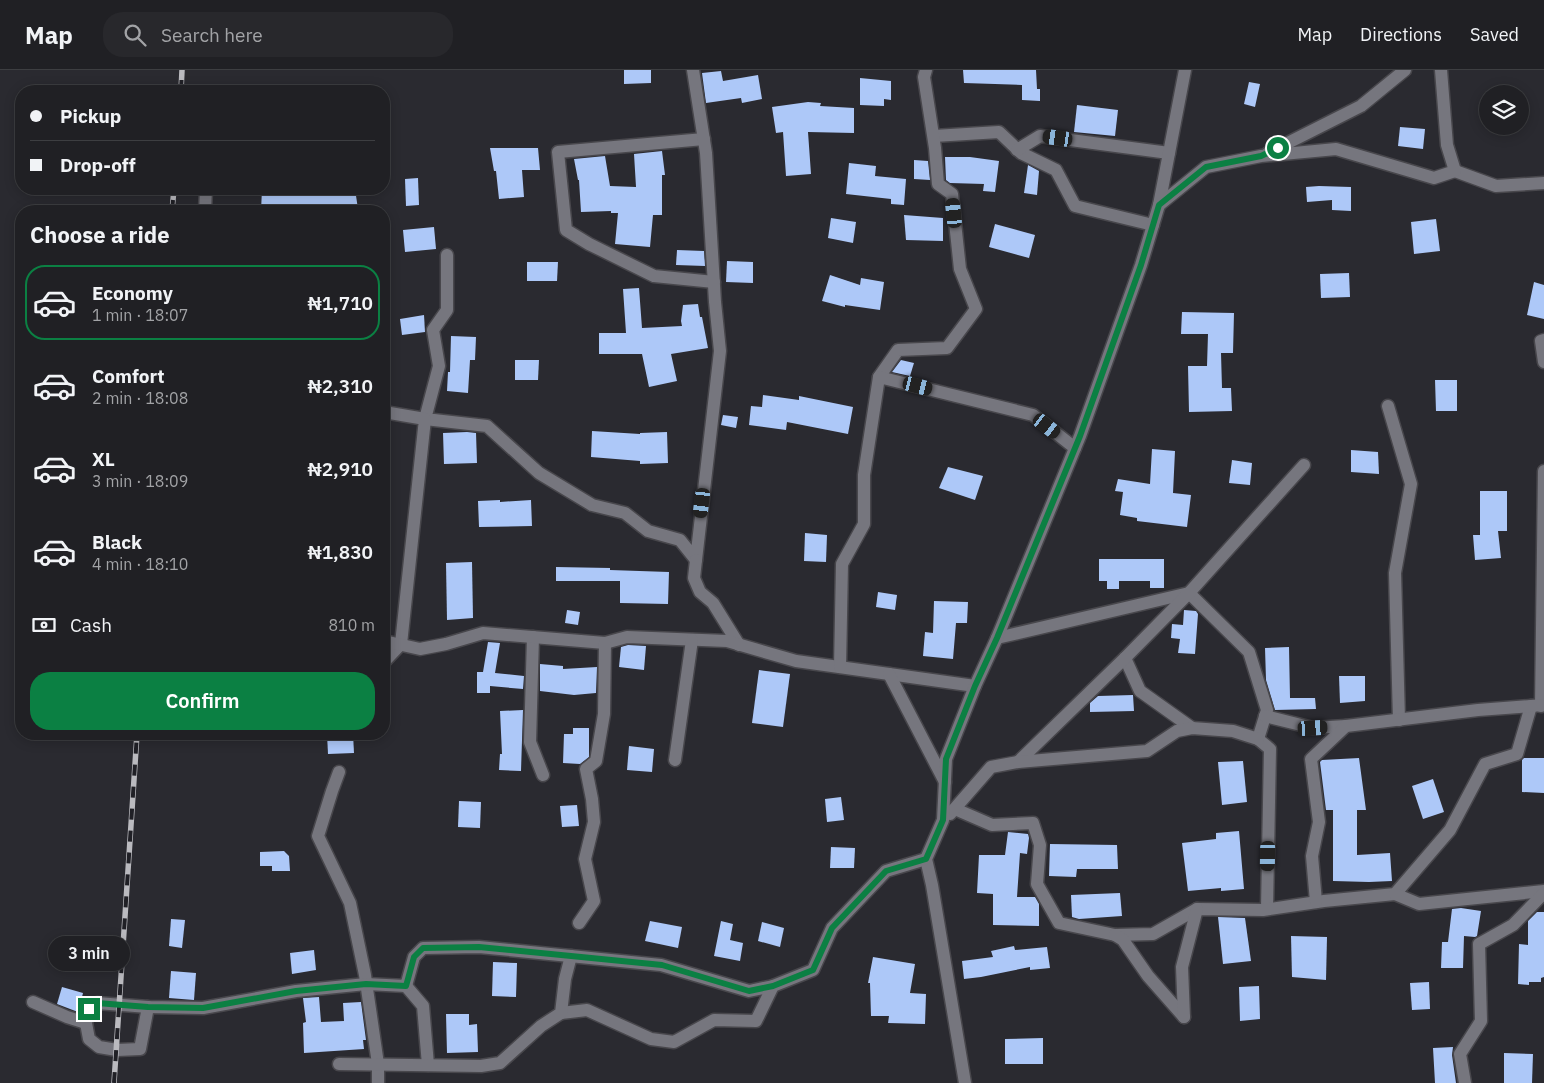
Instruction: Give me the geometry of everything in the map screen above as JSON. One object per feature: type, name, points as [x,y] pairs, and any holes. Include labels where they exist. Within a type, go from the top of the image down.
[{"type":"street","points":[[693,70],[706,153],[720,351],[694,578],[700,592],[713,603],[739,645]]},
{"type":"street","points":[[840,667],[842,564],[864,524],[864,475],[879,377],[898,350],[947,348],[976,309],[960,269],[952,194],[938,184],[934,136],[924,77],[926,70]]},
{"type":"street","points":[[965,1083],[926,859],[943,820],[946,759],[1075,448],[1138,274],[1159,205],[1185,70]]},
{"type":"street","points":[[1261,156],[1360,106],[1404,70]]},
{"type":"street","points":[[1441,70],[1447,145],[1455,171]]},
{"type":"street","points":[[934,136],[999,132],[1018,150],[1056,170],[1075,206],[1153,225]]},
{"type":"street","points":[[1018,150],[1040,136],[1169,153]]},
{"type":"street","points":[[704,139],[558,152],[566,230],[589,244],[654,276],[714,282]]},
{"type":"street","points":[[1159,205],[1206,167],[1261,156],[1336,149],[1434,178],[1455,171],[1496,186],[1544,184]]},
{"type":"street","points":[[390,656],[401,644],[425,419],[439,366],[433,330],[447,310],[447,255]]},
{"type":"street","points":[[1544,340],[1540,342],[1544,362]]},
{"type":"street","points":[[879,377],[1033,415],[1075,448]]},
{"type":"street","points":[[1388,406],[1411,484],[1395,573],[1399,720]]},
{"type":"street","points":[[390,413],[487,426],[539,473],[592,505],[625,513],[648,531],[680,540],[696,560]]},
{"type":"street","points":[[1018,762],[1125,658],[1188,593],[1304,465]]},
{"type":"street","points":[[1395,894],[1450,830],[1485,764],[1517,754],[1538,706],[1544,471]]},
{"type":"street","points":[[997,638],[1188,593]]},
{"type":"street","points":[[1188,593],[1249,652],[1267,710],[1258,739]]},
{"type":"street","points":[[390,642],[420,649],[446,644],[483,633],[605,643],[627,637],[727,641],[796,661],[975,686]]},
{"type":"street","points":[[532,637],[530,742],[544,775]]},
{"type":"street","points":[[675,760],[692,640]]},
{"type":"street","points":[[579,923],[594,900],[585,859],[594,822],[586,769],[596,761],[604,714],[605,643]]},
{"type":"street","points":[[1125,658],[1140,691],[1192,728]]},
{"type":"street","points":[[889,674],[946,784]]},
{"type":"street","points":[[1265,716],[1313,728],[1346,726],[1478,710],[1538,706]]},
{"type":"street","points":[[1316,902],[1312,856],[1319,822],[1311,759],[1346,726]]},
{"type":"street","points":[[943,820],[955,809],[991,767],[1018,762],[1147,751],[1177,731],[1192,728],[1233,731],[1258,739],[1270,749],[1267,909]]},
{"type":"street","points":[[340,772],[318,836],[350,903],[366,984],[378,1064],[378,1083]]},
{"type":"street","points":[[955,809],[992,825],[1033,823],[1040,845],[1037,884],[1059,923],[1115,935],[1153,934],[1197,909],[1267,909],[1395,894],[1419,904],[1544,892]]},
{"type":"street","points":[[406,986],[414,957],[423,948],[479,947],[662,965],[749,991],[773,986],[813,970],[832,928],[886,871],[926,859]]},
{"type":"street","points":[[1465,1083],[1460,1054],[1481,1021],[1479,944],[1513,925],[1544,892]]},
{"type":"street","points":[[1115,935],[1123,940],[1148,976],[1184,1017],[1182,967],[1197,909]]},
{"type":"street","points":[[561,1012],[565,978],[571,956]]},
{"type":"street","points":[[148,1007],[140,1049],[117,1050],[99,1047],[89,1039],[86,1023],[89,1009],[97,1003],[148,1007],[203,1008],[296,991],[366,984],[406,986],[423,1006],[428,1065]]},
{"type":"street","points":[[339,1064],[481,1066],[500,1063],[541,1026],[561,1012],[587,1010],[651,1039],[674,1042],[714,1020],[756,1021],[773,986]]},
{"type":"street","points":[[33,1002],[86,1023]]},
{"type":"building","points":[[624,70],[651,70],[651,83],[624,84]]},
{"type":"building","points":[[963,70],[1036,70],[1037,89],[1040,89],[1040,101],[1022,100],[1022,85],[964,83]]},
{"type":"building","points":[[721,71],[723,81],[758,75],[762,99],[742,103],[741,98],[706,103],[702,73]]},
{"type":"building","points":[[860,78],[891,81],[891,100],[884,99],[884,106],[860,105]]},
{"type":"building","points":[[1249,82],[1260,84],[1255,107],[1244,104]]},
{"type":"building","points":[[808,102],[821,103],[820,106],[854,108],[854,133],[808,132],[811,174],[786,176],[783,132],[776,133],[772,107]]},
{"type":"building","points":[[1077,105],[1118,110],[1115,136],[1074,132]]},
{"type":"building","points":[[1400,127],[1425,129],[1423,149],[1398,146]]},
{"type":"building","points":[[490,148],[538,148],[540,170],[522,170],[524,197],[499,199],[496,171],[494,171]]},
{"type":"building","points":[[662,151],[665,175],[662,175],[662,215],[653,215],[650,247],[615,244],[618,213],[611,213],[611,211],[581,212],[579,180],[574,159],[605,156],[610,186],[636,187],[634,154]]},
{"type":"building","points":[[945,157],[970,157],[999,161],[995,192],[983,191],[984,184],[950,183],[946,180]]},
{"type":"building","points":[[914,160],[928,161],[930,180],[914,179]]},
{"type":"building","points":[[849,163],[876,166],[875,176],[906,179],[904,205],[891,204],[891,199],[846,194]]},
{"type":"building","points":[[1028,165],[1039,171],[1037,195],[1024,193]]},
{"type":"building","points":[[418,178],[419,205],[406,206],[405,179]]},
{"type":"building","points":[[1306,187],[1351,187],[1351,211],[1332,210],[1332,200],[1307,202]]},
{"type":"building","points":[[262,195],[356,195],[357,205],[332,204],[261,205]]},
{"type":"building","points":[[904,215],[943,218],[943,241],[906,240]]},
{"type":"building","points":[[831,218],[856,222],[853,243],[828,238]]},
{"type":"building","points":[[1436,219],[1440,251],[1414,254],[1411,222]]},
{"type":"building","points":[[995,224],[1035,235],[1029,258],[989,247]]},
{"type":"building","points":[[434,227],[436,249],[405,252],[403,230]]},
{"type":"building","points":[[677,250],[704,251],[705,266],[676,265]]},
{"type":"building","points":[[727,261],[753,262],[753,283],[726,282]]},
{"type":"building","points":[[527,262],[558,262],[557,281],[527,281]]},
{"type":"building","points":[[1349,273],[1350,297],[1321,298],[1320,274]]},
{"type":"building","points":[[830,275],[860,285],[861,278],[884,282],[880,310],[845,305],[845,307],[822,301]]},
{"type":"building","points":[[1534,282],[1544,285],[1544,319],[1527,315]]},
{"type":"building","points":[[639,288],[642,328],[682,326],[683,305],[698,304],[708,348],[671,354],[677,381],[649,387],[642,354],[599,354],[599,333],[626,333],[623,289]]},
{"type":"building","points":[[1182,312],[1234,313],[1233,353],[1221,353],[1222,388],[1231,388],[1232,411],[1189,412],[1188,366],[1207,366],[1208,334],[1181,334]]},
{"type":"building","points":[[424,315],[425,332],[402,335],[400,319]]},
{"type":"building","points":[[451,336],[476,337],[475,360],[470,360],[468,393],[447,391],[448,372],[450,372]]},
{"type":"building","points":[[515,360],[539,360],[538,380],[515,380]]},
{"type":"building","points":[[901,360],[914,363],[910,376],[892,372]]},
{"type":"building","points":[[1435,380],[1457,380],[1457,411],[1436,411]]},
{"type":"building","points":[[763,395],[799,400],[799,396],[853,407],[848,434],[787,422],[786,430],[749,425],[751,406],[762,407]]},
{"type":"building","points":[[723,415],[738,417],[736,428],[721,425]]},
{"type":"building","points":[[592,431],[640,434],[667,432],[668,463],[640,464],[640,461],[591,457]]},
{"type":"building","points":[[443,433],[476,433],[477,463],[444,464]]},
{"type":"building","points":[[1152,449],[1175,451],[1173,493],[1191,495],[1187,527],[1137,521],[1137,518],[1120,515],[1123,492],[1115,491],[1118,479],[1150,484]]},
{"type":"building","points":[[1351,450],[1378,452],[1379,474],[1351,472]]},
{"type":"building","points":[[1232,460],[1252,463],[1250,485],[1229,483]]},
{"type":"building","points":[[948,467],[983,476],[975,500],[939,488]]},
{"type":"building","points":[[1480,491],[1507,491],[1507,531],[1498,531],[1501,558],[1475,560],[1473,535],[1480,535]]},
{"type":"building","points":[[500,500],[500,502],[531,500],[532,526],[479,527],[478,501]]},
{"type":"building","points":[[805,533],[827,535],[826,562],[804,561]]},
{"type":"building","points":[[1099,559],[1164,559],[1164,588],[1150,588],[1150,581],[1119,581],[1119,589],[1107,589],[1107,581],[1099,581]]},
{"type":"building","points":[[472,562],[473,618],[447,620],[446,563]]},
{"type":"building","points":[[556,567],[669,572],[668,604],[620,603],[620,581],[556,581]]},
{"type":"building","points":[[878,592],[897,595],[895,610],[876,607]]},
{"type":"building","points":[[934,601],[968,602],[967,623],[956,623],[953,659],[923,656],[925,632],[933,633]]},
{"type":"building","points":[[567,610],[580,612],[578,625],[565,623]]},
{"type":"building","points":[[1184,610],[1196,611],[1198,614],[1195,654],[1178,653],[1180,639],[1171,638],[1172,624],[1183,625]]},
{"type":"building","points":[[488,642],[500,643],[495,673],[524,676],[523,689],[490,686],[490,693],[477,693],[477,672],[483,672]]},
{"type":"building","points":[[628,645],[646,646],[644,670],[619,667],[621,647]]},
{"type":"building","points":[[1289,647],[1290,698],[1315,698],[1316,709],[1275,710],[1266,680],[1265,648]]},
{"type":"building","points":[[540,664],[563,666],[563,669],[597,667],[596,693],[574,695],[540,691]]},
{"type":"building","points":[[759,670],[790,674],[783,727],[752,723]]},
{"type":"building","points":[[1339,676],[1365,676],[1365,701],[1340,703]]},
{"type":"building","points":[[1133,695],[1134,711],[1090,712],[1090,703],[1098,696]]},
{"type":"building","points":[[523,710],[521,771],[499,770],[500,754],[502,754],[500,711]]},
{"type":"building","points":[[573,728],[589,728],[589,757],[580,764],[563,763],[564,734],[573,734]]},
{"type":"building","points":[[327,740],[353,740],[354,753],[328,754]]},
{"type":"building","points":[[629,746],[654,749],[652,772],[627,770]]},
{"type":"building","points":[[1359,758],[1366,810],[1357,810],[1357,855],[1390,853],[1392,881],[1333,881],[1333,810],[1326,810],[1320,762],[1322,760]]},
{"type":"building","points":[[1524,758],[1544,758],[1544,793],[1522,792],[1522,760]]},
{"type":"building","points":[[1243,761],[1247,802],[1222,805],[1218,762]]},
{"type":"building","points":[[1433,779],[1444,812],[1423,819],[1412,786]]},
{"type":"building","points":[[841,797],[844,820],[827,822],[825,799]]},
{"type":"building","points":[[459,801],[481,802],[480,828],[458,827]]},
{"type":"building","points":[[577,805],[579,826],[562,827],[560,806]]},
{"type":"building","points":[[1239,831],[1244,889],[1221,891],[1221,888],[1188,891],[1182,843],[1216,839],[1216,833]]},
{"type":"building","points":[[1008,832],[1028,834],[1027,854],[1020,853],[1017,897],[1035,897],[1039,904],[1039,926],[993,925],[993,894],[977,893],[979,855],[1005,855]]},
{"type":"building","points":[[1050,844],[1117,845],[1118,869],[1077,869],[1076,877],[1049,876]]},
{"type":"building","points":[[831,847],[855,848],[854,868],[830,868]]},
{"type":"building","points":[[284,851],[289,856],[290,871],[272,871],[272,866],[260,866],[260,852]]},
{"type":"building","points":[[1120,893],[1122,916],[1079,919],[1072,917],[1071,895]]},
{"type":"building","points":[[1461,908],[1481,911],[1477,936],[1464,936],[1463,968],[1441,968],[1442,942],[1448,942],[1452,909]]},
{"type":"building","points":[[1537,912],[1544,912],[1544,977],[1541,978],[1541,982],[1529,982],[1529,985],[1518,984],[1519,944],[1528,945],[1528,921]]},
{"type":"building","points":[[1218,917],[1245,918],[1251,961],[1223,964]]},
{"type":"building","points":[[171,919],[185,920],[182,948],[169,946]]},
{"type":"building","points":[[650,921],[682,927],[678,948],[645,941]]},
{"type":"building","points":[[721,921],[733,924],[730,940],[743,943],[740,961],[714,956]]},
{"type":"building","points":[[762,922],[784,928],[780,947],[758,941]]},
{"type":"building","points":[[1291,936],[1327,937],[1326,980],[1292,977]]},
{"type":"building","points":[[1014,946],[1015,950],[1047,947],[1050,968],[1030,970],[1030,967],[964,979],[962,961],[993,957],[991,951]]},
{"type":"building","points":[[314,950],[316,970],[292,974],[290,953]]},
{"type":"building","points":[[873,957],[915,964],[910,993],[926,994],[925,1024],[888,1023],[889,1016],[871,1016],[870,983],[868,983]]},
{"type":"building","points":[[493,962],[517,963],[516,997],[492,996]]},
{"type":"building","points":[[171,971],[196,973],[194,1000],[169,998]]},
{"type":"building","points":[[1429,982],[1430,1009],[1412,1010],[1410,983]]},
{"type":"building","points":[[1259,986],[1260,1019],[1240,1021],[1239,987]]},
{"type":"building","points":[[62,987],[83,993],[78,1012],[57,1004]]},
{"type":"building","points":[[319,997],[321,1022],[344,1021],[343,1003],[361,1002],[366,1040],[363,1040],[364,1049],[304,1053],[303,1023],[306,1022],[303,998]]},
{"type":"building","points":[[446,1014],[469,1014],[469,1025],[477,1024],[478,1052],[447,1053]]},
{"type":"building","points":[[1043,1038],[1043,1064],[1005,1064],[1005,1039]]},
{"type":"building","points":[[1453,1047],[1452,1055],[1456,1083],[1435,1083],[1433,1048]]},
{"type":"building","points":[[1504,1053],[1533,1054],[1532,1083],[1504,1083]]},
{"type":"railway","points":[[181,85],[182,70]]},
{"type":"railway","points":[[173,195],[173,205]]},
{"type":"railway","points":[[114,1083],[137,740]]},
{"type":"route","points":[[89,1009],[97,1003],[148,1007],[203,1008],[296,991],[366,984],[406,986],[414,957],[423,948],[479,947],[662,965],[749,991],[773,986],[813,970],[832,928],[886,871],[926,859],[943,820],[946,759],[1080,436],[1141,265],[1159,205],[1206,167],[1261,156],[1278,148]]}]
